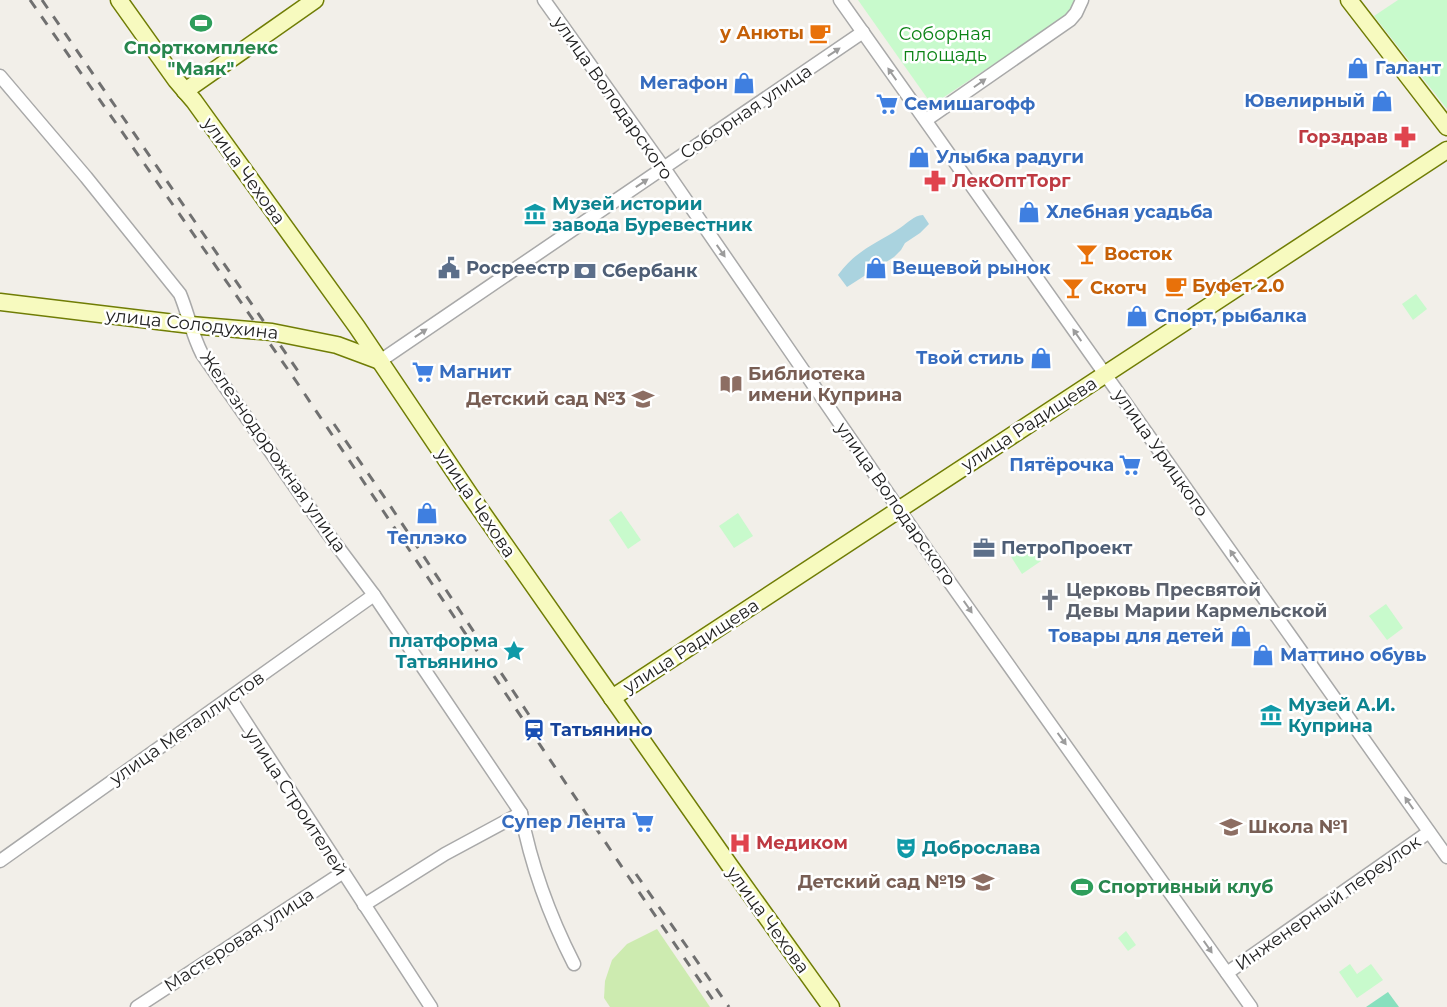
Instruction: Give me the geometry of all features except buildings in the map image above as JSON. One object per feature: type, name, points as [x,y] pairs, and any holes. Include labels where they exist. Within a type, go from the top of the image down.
[{"type":"street","name":"улица Чехова","points":[[119,0],[357,327],[470,495],[831,1007]]},
{"type":"street","points":[[185,90],[315,0]]},
{"type":"street","name":"улица Володарского","points":[[544,0],[664,168],[900,510],[1251,1007]]},
{"type":"street","name":"улица Урицкого","points":[[840,0],[1447,857]]},
{"type":"street","points":[[926,120],[1070,20],[1076,13],[1082,0]]},
{"type":"street","points":[[1349,0],[1447,127]]},
{"type":"street","name":"Соборная улица","points":[[380,361],[863,32]]},
{"type":"street","name":"Железнодорожная улица","points":[[0,76],[86,177],[180,294],[195,340],[202,354],[374,596],[521,813],[527,843],[550,910],[574,964]]},
{"type":"street","name":"улица Радищева","points":[[612,698],[1447,150]]},
{"type":"street","name":"улица Солодухина","points":[[0,302],[191,325],[272,332],[337,345],[380,361]]},
{"type":"street","points":[[337,345],[351,340],[357,327]]},
{"type":"street","name":"улица Металлистов","points":[[0,861],[374,596]]},
{"type":"street","name":"улица Строителей","points":[[230,698],[364,905]]},
{"type":"street","points":[[431,1007],[364,905],[444,854],[521,813]]},
{"type":"street","name":"Инженерный переулок","points":[[1227,973],[1429,832]]},
{"type":"street","name":"Мастеровая улица","points":[[137,1007],[342,873]]},
{"type":"green space","name":"Соборная площадь","points":[[858,0],[1076,0],[1070,11],[1060,20],[932,105]]},
{"type":"green space","points":[[1398,0],[1447,0],[1447,109],[1374,16]]},
{"type":"green space","points":[[1416,294],[1427,309],[1413,320],[1402,304]]},
{"type":"green space","points":[[621,511],[641,540],[628,549],[609,520]]},
{"type":"green space","points":[[738,513],[753,536],[734,548],[719,526]]},
{"type":"green space","points":[[1029,543],[1041,561],[1022,574],[1010,555]]},
{"type":"green space","points":[[1386,604],[1403,628],[1387,640],[1369,616]]},
{"type":"green space","points":[[657,929],[710,1007],[610,1007],[604,998],[605,981],[612,960],[627,944]]},
{"type":"green space","points":[[1126,931],[1136,945],[1128,951],[1118,938]]},
{"type":"green space","points":[[1350,964],[1357,974],[1371,964],[1383,980],[1357,998],[1339,972]]},
{"type":"green space","points":[[1388,992],[1399,1007],[1366,1007]]},
{"type":"water","points":[[923,215],[929,224],[920,233],[905,243],[894,257],[847,287],[838,275],[852,259],[914,218]]},
{"type":"railway","points":[[30,0],[298,384],[718,1007]]},
{"type":"railway","points":[[42,0],[300,374]]},
{"type":"railway","points":[[334,424],[537,727]]},
{"type":"railway","points":[[636,874],[729,1007]]},
{"type":"place","name":"Спорткомплекс \"Маяк\"","points":[[201,23]]},
{"type":"place","name":"у Анюты","points":[[820,33]]},
{"type":"place","name":"Галант","points":[[1358,68]]},
{"type":"place","name":"Мегафон","points":[[744,83]]},
{"type":"place","name":"Ювелирный","points":[[1382,101]]},
{"type":"place","name":"Семишагофф","points":[[887,104]]},
{"type":"place","name":"Горздрав","points":[[1405,137]]},
{"type":"place","name":"Улыбка радуги","points":[[919,157]]},
{"type":"place","name":"ЛекОптТорг","points":[[935,181]]},
{"type":"place","name":"Хлебная усадьба","points":[[1029,212]]},
{"type":"place","name":"Музей истории завода Буревестник","points":[[535,214]]},
{"type":"place","name":"Восток","points":[[1087,254]]},
{"type":"place","name":"Росреестр","points":[[449,268]]},
{"type":"place","name":"Вещевой рынок","points":[[876,268]]},
{"type":"place","name":"Сбербанк","points":[[585,271]]},
{"type":"place","name":"Буфет 2.0","points":[[1176,286]]},
{"type":"place","name":"Скотч","points":[[1073,288]]},
{"type":"place","name":"Спорт, рыбалка","points":[[1137,316]]},
{"type":"place","name":"Твой стиль","points":[[1041,358]]},
{"type":"place","name":"Магнит","points":[[423,372]]},
{"type":"place","name":"Библиотека имени Куприна","points":[[731,384]]},
{"type":"place","name":"Детский сад №3","points":[[643,399]]},
{"type":"place","name":"Пятёрочка","points":[[1130,465]]},
{"type":"place","name":"Теплэко","points":[[427,513]]},
{"type":"place","name":"ПетроПроект","points":[[984,548]]},
{"type":"place","name":"Церковь Пресвятой Девы Марии Кармельской","points":[[1050,600]]},
{"type":"place","name":"Товары для детей","points":[[1241,636]]},
{"type":"place","name":"платформа Татьянино","points":[[514,651]]},
{"type":"place","name":"Маттино обувь","points":[[1263,655]]},
{"type":"place","name":"Музей А.И. Куприна","points":[[1271,715]]},
{"type":"place","name":"Татьянино","points":[[534,730]]},
{"type":"place","name":"Супер Лента","points":[[643,822]]},
{"type":"place","name":"Школа №1","points":[[1231,827]]},
{"type":"place","name":"Медиком","points":[[740,843]]},
{"type":"place","name":"Доброслава","points":[[906,848]]},
{"type":"place","name":"Детский сад №19","points":[[983,882]]},
{"type":"place","name":"Спортивный клуб","points":[[1082,887]]}]
